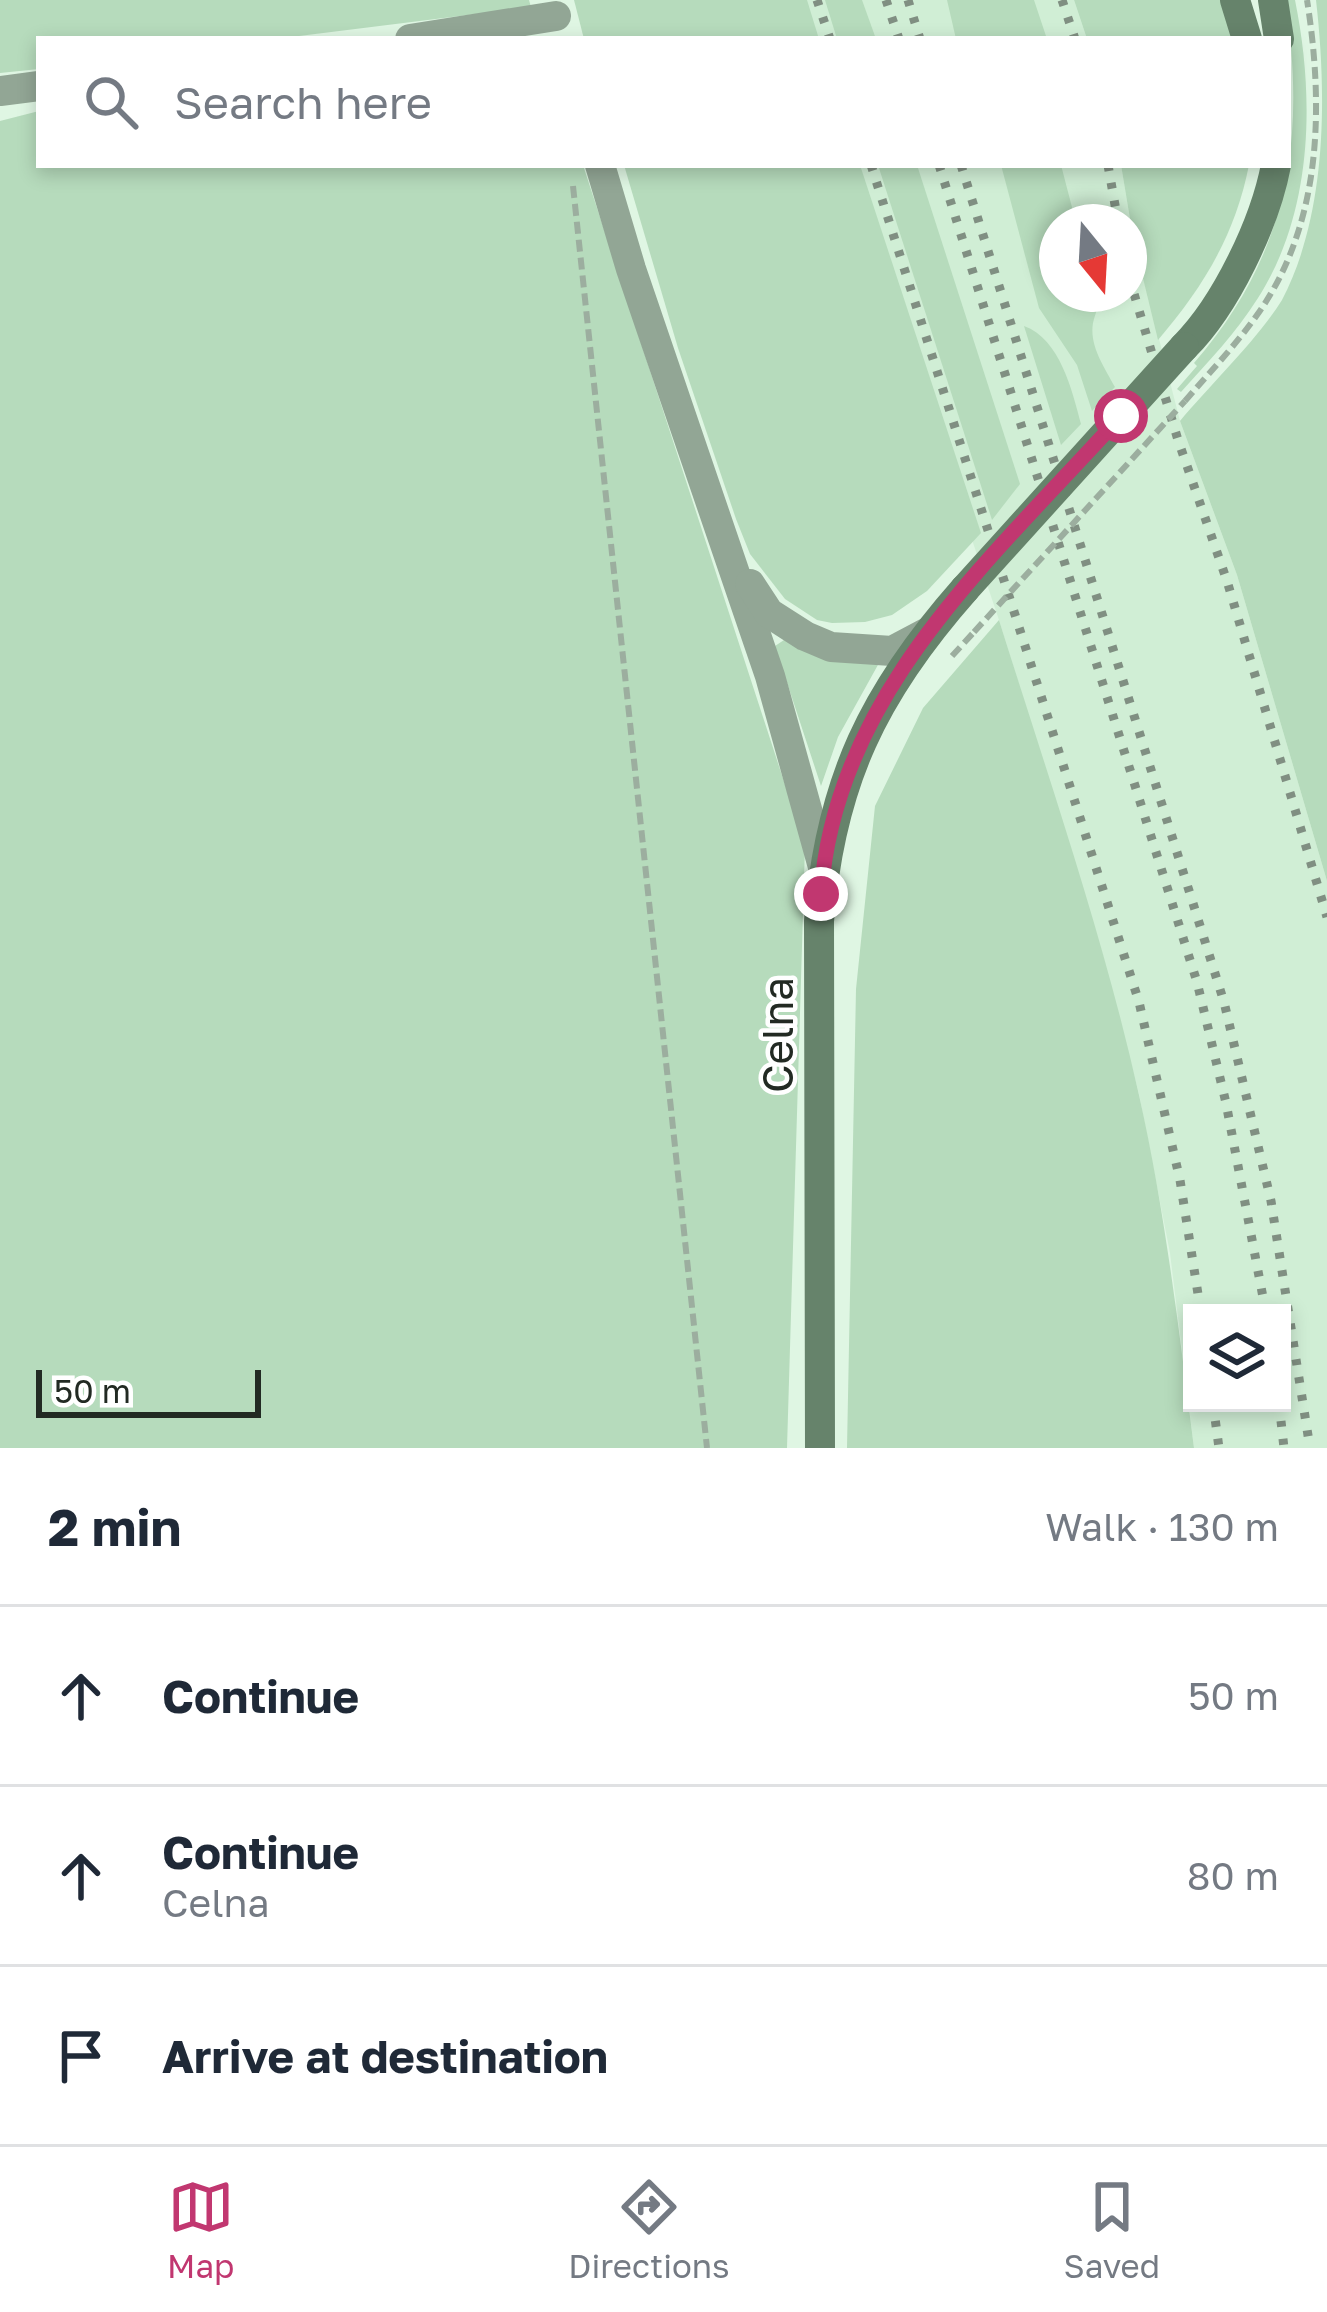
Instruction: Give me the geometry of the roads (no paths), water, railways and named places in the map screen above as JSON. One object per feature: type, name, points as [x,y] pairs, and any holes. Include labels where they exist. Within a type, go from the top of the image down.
[{"type":"street","points":[[1235,0],[1246,36]]},
{"type":"street","points":[[1273,0],[1279,36]]},
{"type":"street","points":[[431,36],[558,18]]},
{"type":"street","points":[[0,91],[36,86]]},
{"type":"street","points":[[602,168],[631,269],[723,530],[791,746],[823,867]]},
{"type":"street","points":[[1253,232],[1260,168]]},
{"type":"street","points":[[1253,232],[1275,168]]},
{"type":"street","name":"Celna","points":[[820,1448],[819,921],[823,867],[849,770],[873,712],[926,633],[1184,347],[1230,282],[1253,232]]},
{"type":"street","points":[[723,530],[770,613],[805,636],[831,647],[892,651],[926,633]]},
{"type":"railway","points":[[817,0],[829,36]]},
{"type":"railway","points":[[886,0],[898,36]]},
{"type":"railway","points":[[908,0],[919,36]]},
{"type":"railway","points":[[1062,0],[1074,36]]},
{"type":"railway","points":[[872,168],[1139,1002],[1180,1180],[1200,1304]]},
{"type":"railway","points":[[940,168],[1197,982],[1226,1103],[1264,1304]]},
{"type":"railway","points":[[962,168],[1224,1002],[1271,1201],[1310,1448]]},
{"type":"railway","points":[[1109,168],[1115,204]]},
{"type":"railway","points":[[1140,312],[1227,581],[1327,917]]},
{"type":"railway","points":[[1214,1412],[1219,1448]]},
{"type":"railway","points":[[1280,1412],[1284,1448]]}]
